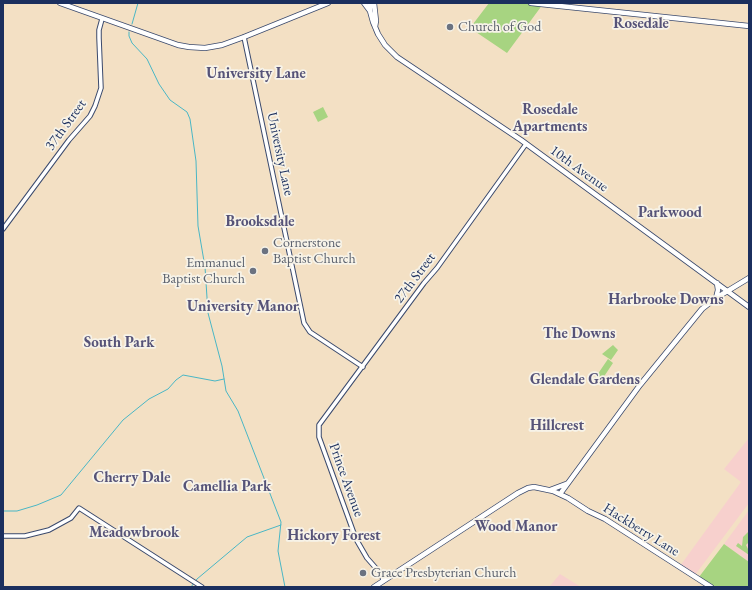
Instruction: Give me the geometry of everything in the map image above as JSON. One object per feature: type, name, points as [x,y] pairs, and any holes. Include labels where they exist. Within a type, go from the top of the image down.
[{"type":"main road","points":[[60,3],[102,19],[189,47],[205,48],[214,47],[244,37],[328,3]]},
{"type":"main road","points":[[364,3],[370,11],[374,4]]},
{"type":"main road","points":[[531,3],[749,26]]},
{"type":"main road","points":[[374,4],[376,22],[375,27]]},
{"type":"main road","name":"10th Avenue","points":[[370,11],[375,27],[383,43],[397,57],[526,144],[749,307]]},
{"type":"main road","points":[[560,494],[640,385],[702,309],[716,298],[749,278]]},
{"type":"main road","points":[[716,298],[718,290],[717,283]]},
{"type":"main road","points":[[374,587],[523,490],[534,487],[548,490],[566,484]]},
{"type":"main road","points":[[566,484],[565,490],[568,498]]},
{"type":"main road","name":"Hackberry Lane","points":[[548,490],[568,498],[605,520],[711,587]]},
{"type":"street","name":"37th Street","points":[[3,229],[69,140],[90,116],[95,106],[101,88],[99,36],[102,19]]},
{"type":"street","name":"University Lane","points":[[244,37],[304,322],[310,332],[363,366]]},
{"type":"street","name":"27th Street","points":[[319,425],[526,144]]},
{"type":"street","name":"Prince Avenue","points":[[319,425],[319,437],[356,539],[367,558],[382,575],[383,581]]},
{"type":"street","points":[[3,536],[25,536],[49,530],[71,518],[79,508],[202,587]]},
{"type":"shaded area","points":[[749,438],[749,503],[695,575],[680,566],[741,482],[724,469]]},
{"type":"shaded area","points":[[749,510],[749,562],[724,544]]},
{"type":"shaded area","points":[[560,574],[581,587],[549,587]]},
{"type":"green space","points":[[489,3],[543,4],[507,53],[470,28]]},
{"type":"green space","points":[[323,107],[328,117],[318,122],[313,112]]},
{"type":"green space","points":[[613,345],[618,350],[611,360],[602,354]]},
{"type":"green space","points":[[608,359],[613,363],[599,384],[593,381]]},
{"type":"green space","points":[[749,531],[749,542],[746,545],[749,555],[736,546],[738,543],[742,546],[743,537]]},
{"type":"green space","points":[[724,544],[749,562],[749,587],[714,587],[699,577]]},
{"type":"waterway","points":[[132,24],[138,3]]},
{"type":"waterway","points":[[129,32],[132,43],[147,59],[159,84],[170,100],[187,112],[190,119],[196,161],[198,226],[205,267],[208,313],[222,366],[226,391],[238,411],[281,522],[278,551],[285,587]]},
{"type":"waterway","points":[[3,511],[17,511],[61,495],[123,420],[149,399],[168,389],[183,375],[215,381],[224,379]]},
{"type":"waterway","points":[[191,587],[197,579],[247,537],[281,525]]},
{"type":"place","name":"Church of God","points":[[450,27]]},
{"type":"place","name":"Cornerstone Baptist Church","points":[[265,251]]},
{"type":"place","name":"Emmanuel Baptist Church","points":[[253,271]]},
{"type":"place","name":"Grace Presbyterian Church","points":[[363,573]]},
{"type":"district","name":"Rosedale","points":[[641,24]]},
{"type":"district","name":"University Lane","points":[[256,74]]},
{"type":"district","name":"Rosedale Apartments","points":[[550,118]]},
{"type":"district","name":"Parkwood","points":[[670,213]]},
{"type":"district","name":"Brooksdale","points":[[260,222]]},
{"type":"district","name":"Harbrooke Downs","points":[[666,300]]},
{"type":"district","name":"University Manor","points":[[243,307]]},
{"type":"district","name":"The Downs","points":[[579,334]]},
{"type":"district","name":"South Park","points":[[119,343]]},
{"type":"district","name":"Glendale Gardens","points":[[585,380]]},
{"type":"district","name":"Hillcrest","points":[[557,426]]},
{"type":"district","name":"Cherry Dale","points":[[132,478]]},
{"type":"district","name":"Camellia Park","points":[[227,487]]},
{"type":"district","name":"Wood Manor","points":[[516,527]]},
{"type":"district","name":"Meadowbrook","points":[[134,533]]},
{"type":"district","name":"Hickory Forest","points":[[334,536]]}]
